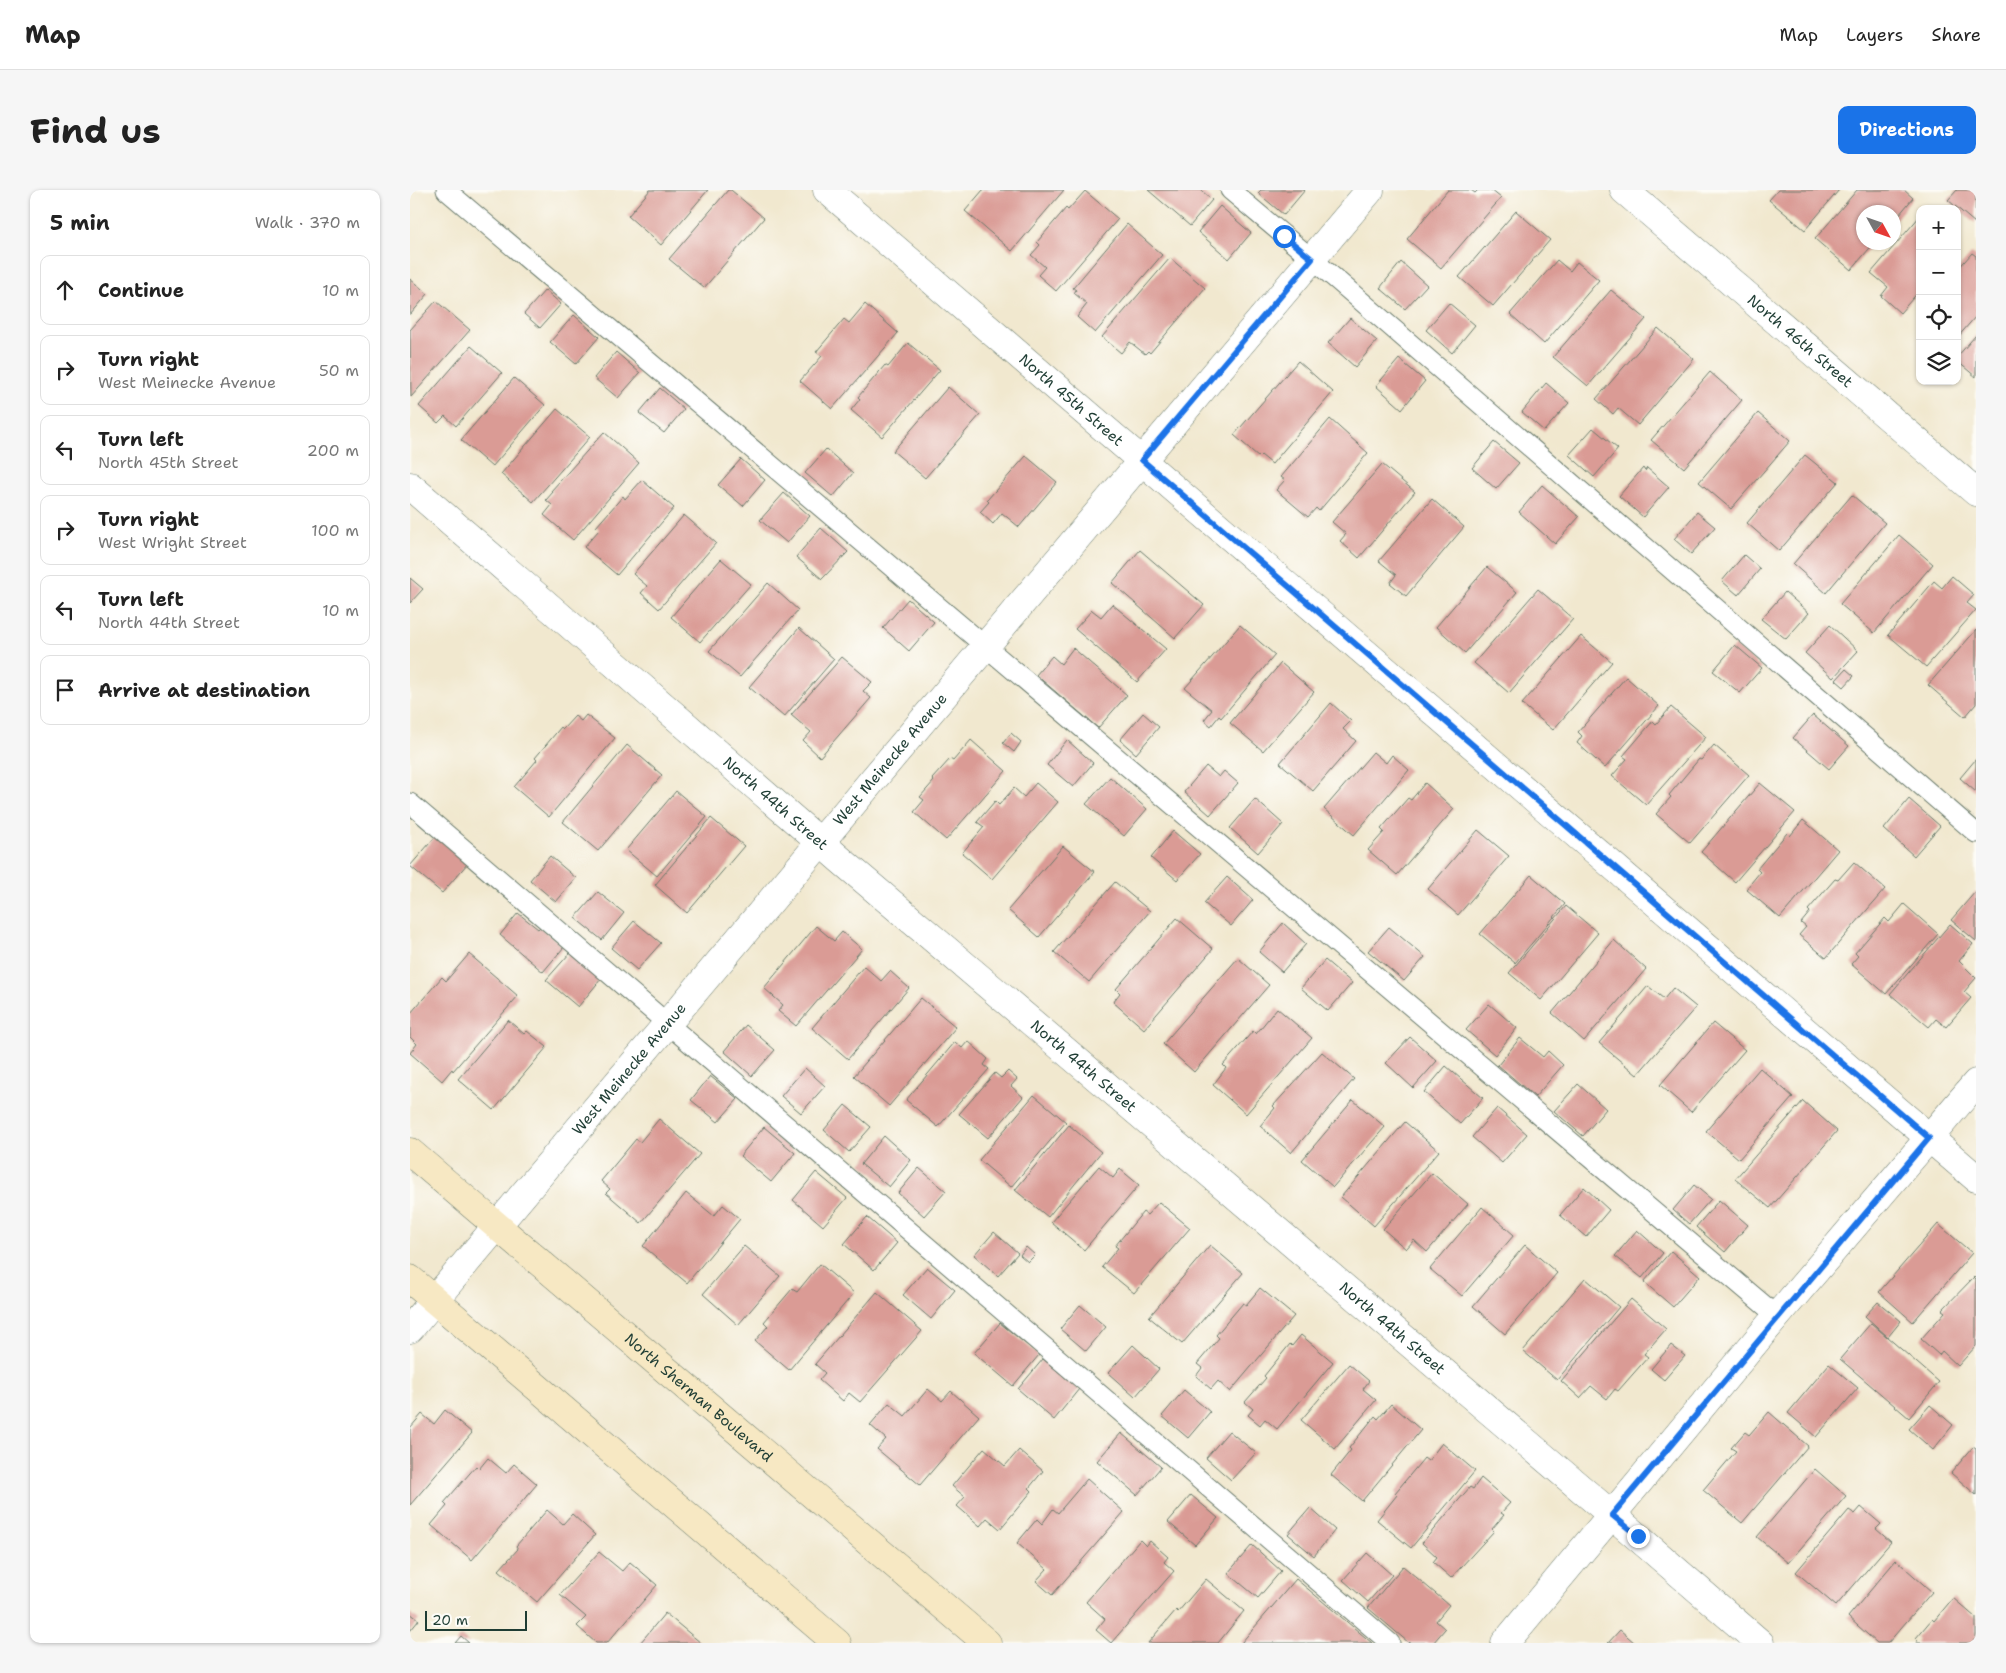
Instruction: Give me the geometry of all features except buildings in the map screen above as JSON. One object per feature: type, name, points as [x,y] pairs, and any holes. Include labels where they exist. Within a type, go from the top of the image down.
[{"type":"main road","name":"North Sherman Boulevard","points":[[410,1152],[987,1643]]},
{"type":"main road","points":[[410,1279],[837,1643]]},
{"type":"street","name":"North 45th Street","points":[[827,190],[1976,1178]]},
{"type":"street","name":"West Meinecke Avenue","points":[[410,1329],[1370,190]]},
{"type":"street","name":"North 46th Street","points":[[1624,190],[1976,492]]},
{"type":"street","name":"North 44th Street","points":[[410,486],[820,842],[1760,1643]]},
{"type":"street","points":[[1505,1643],[1777,1316],[1976,1083]]},
{"type":"lane","points":[[446,190],[1777,1316]]},
{"type":"lane","points":[[1230,190],[1976,832]]},
{"type":"lane","points":[[410,803],[1390,1643]]},
{"type":"route","points":[[1284,236],[1312,259],[1142,460],[1929,1138],[1777,1316],[1612,1515],[1638,1536]]}]
